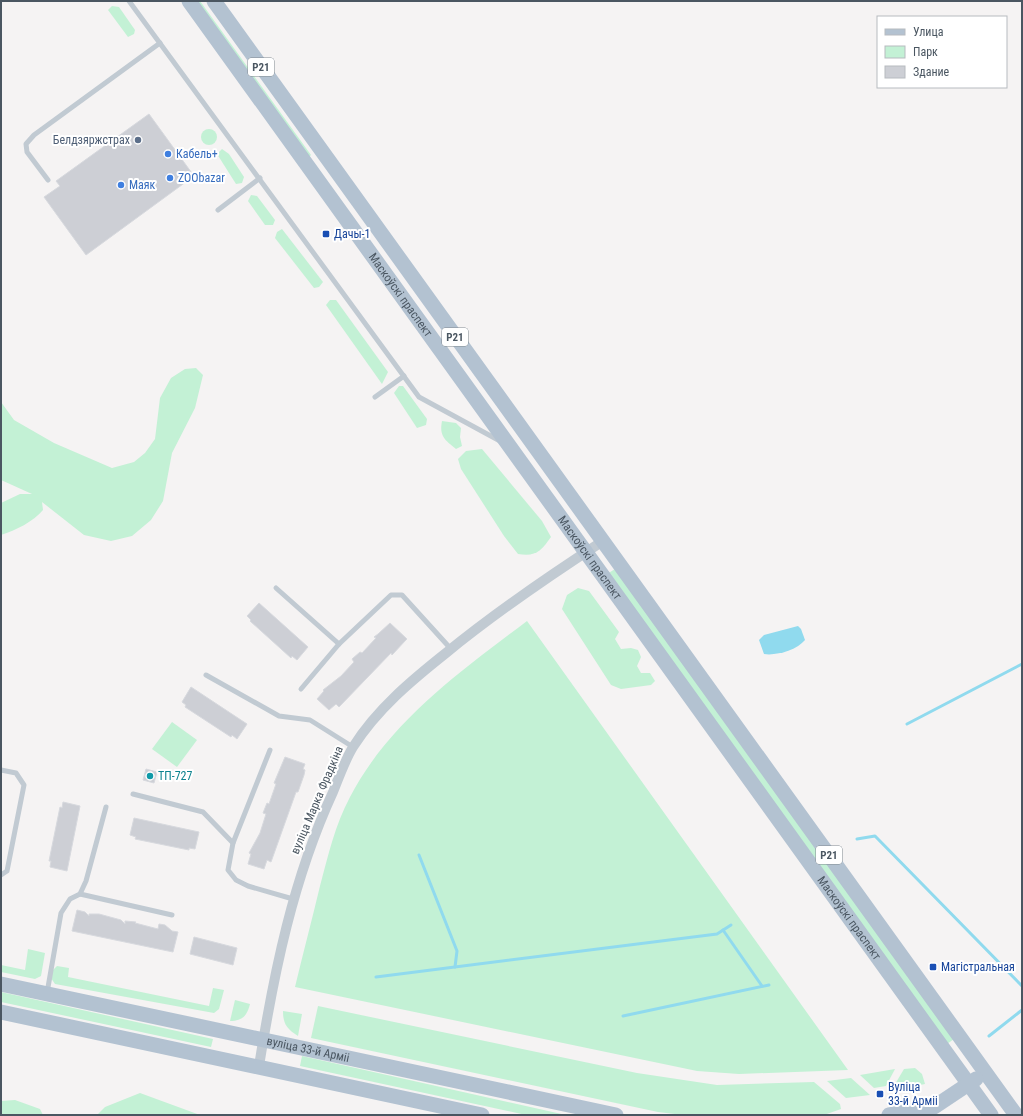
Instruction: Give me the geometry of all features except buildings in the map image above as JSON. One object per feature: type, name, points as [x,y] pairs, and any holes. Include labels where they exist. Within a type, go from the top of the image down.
[{"type":"main road","name":"Маскоўскі праспект","points":[[189,1],[969,1083],[988,1114]]},
{"type":"main road","name":"Маскоўскі праспект","points":[[214,1],[1016,1115]]},
{"type":"main road","name":"вуліца 33-й Арміі","points":[[1,984],[263,1038],[616,1115]]},
{"type":"main road","points":[[1,1012],[259,1066],[474,1114]]},
{"type":"main road","points":[[889,1115],[934,1107],[985,1073]]},
{"type":"main road","points":[[988,1114],[1006,1101]]},
{"type":"street","name":"вуліца Марка Фрадкіна","points":[[259,1066],[272,986],[293,899],[322,815],[353,747],[383,709],[416,677],[485,621],[602,541]]},
{"type":"lane","points":[[129,1],[419,397],[508,445]]},
{"type":"lane","points":[[48,180],[27,152],[26,144],[34,135],[160,43]]},
{"type":"lane","points":[[218,210],[260,178]]},
{"type":"lane","points":[[375,397],[404,376]]},
{"type":"lane","points":[[276,588],[339,644]]},
{"type":"lane","points":[[301,689],[339,644],[391,595],[402,595],[451,649]]},
{"type":"lane","points":[[206,675],[279,716],[310,720],[353,747]]},
{"type":"lane","points":[[270,750],[233,843],[228,870],[236,880],[293,899]]},
{"type":"lane","points":[[1,770],[16,773],[24,785],[6,871],[1,875]]},
{"type":"lane","points":[[133,794],[203,812],[233,843]]},
{"type":"lane","points":[[46,994],[61,913],[70,899],[80,894],[86,881],[106,807]]},
{"type":"lane","points":[[80,894],[172,915]]},
{"type":"green space","points":[[196,1],[200,1],[311,155],[308,158]]},
{"type":"green space","points":[[112,6],[119,7],[135,30],[134,34],[128,37],[108,10]]},
{"type":"green space","points":[[209,129],[216,134],[217,137],[212,144],[209,145],[202,140],[201,137],[206,130]]},
{"type":"green space","points":[[222,149],[229,154],[244,177],[242,183],[236,184],[217,154]]},
{"type":"green space","points":[[251,195],[257,196],[275,220],[273,225],[265,225],[248,201]]},
{"type":"green space","points":[[282,229],[323,282],[319,287],[314,288],[275,238],[277,232]]},
{"type":"green space","points":[[330,300],[336,300],[388,372],[382,384],[326,305]]},
{"type":"green space","points":[[196,368],[203,375],[195,408],[172,453],[163,501],[151,520],[132,536],[111,541],[84,535],[42,502],[43,510],[39,514],[29,522],[1,535],[1,503],[20,494],[32,494],[1,480],[1,402],[14,420],[54,443],[112,468],[134,462],[145,453],[155,439],[160,398],[171,378],[185,369]]},
{"type":"green space","points":[[399,386],[403,386],[427,419],[426,425],[417,428],[394,393]]},
{"type":"green space","points":[[442,421],[456,423],[461,428],[460,437],[462,446],[456,449],[446,440],[441,430]]},
{"type":"green space","points":[[482,449],[542,521],[551,537],[538,552],[529,555],[518,554],[504,536],[461,469],[458,459],[466,451]]},
{"type":"green space","points":[[615,569],[954,1039],[947,1044],[607,574]]},
{"type":"green space","points":[[578,588],[589,591],[619,632],[615,639],[621,649],[631,648],[638,650],[641,657],[637,666],[641,673],[650,673],[655,681],[651,685],[621,689],[611,685],[562,609],[567,595]]},
{"type":"green space","points":[[527,621],[848,1070],[739,1074],[697,1071],[295,987],[320,886],[336,830],[350,797],[366,770],[385,745],[428,700],[477,659]]},
{"type":"green space","points":[[172,722],[197,740],[177,767],[152,749]]},
{"type":"green space","points":[[28,949],[45,953],[41,976],[35,979],[1,972],[1,965],[25,970]]},
{"type":"green space","points":[[57,966],[69,968],[68,977],[209,1006],[213,988],[224,990],[219,1009],[214,1013],[55,984],[51,978],[53,970]]},
{"type":"green space","points":[[1,992],[213,1039],[211,1047],[1,1002]]},
{"type":"green space","points":[[235,1000],[250,1004],[246,1015],[241,1019],[230,1021]]},
{"type":"green space","points":[[318,1006],[637,1073],[717,1085],[814,1082],[840,1104],[841,1109],[824,1115],[683,1115],[658,1112],[311,1038]]},
{"type":"green space","points":[[283,1011],[302,1014],[298,1036],[286,1026]]},
{"type":"green space","points":[[302,1056],[566,1115],[526,1115],[300,1066]]},
{"type":"green space","points":[[915,1068],[922,1074],[925,1084],[891,1091],[904,1069]]},
{"type":"green space","points":[[895,1069],[886,1086],[874,1088],[860,1075]]},
{"type":"green space","points":[[851,1078],[870,1095],[846,1098],[827,1081]]},
{"type":"green space","points":[[140,1093],[200,1115],[97,1115],[105,1107]]},
{"type":"green space","points":[[15,1100],[40,1109],[43,1115],[1,1115],[1,1101]]},
{"type":"water","points":[[798,626],[801,629],[805,640],[801,644],[786,652],[764,654],[759,640],[764,635]]},
{"type":"waterway","points":[[907,724],[1022,664]]},
{"type":"waterway","points":[[857,839],[875,836],[1022,986]]},
{"type":"waterway","points":[[419,855],[457,951],[455,967]]},
{"type":"waterway","points":[[376,977],[717,934],[731,925]]},
{"type":"waterway","points":[[723,930],[762,986]]},
{"type":"waterway","points":[[623,1016],[769,985]]},
{"type":"waterway","points":[[989,1036],[1022,1010]]},
{"type":"place","name":"Белдзяржстрах","points":[[138,140]]},
{"type":"place","name":"Кабель+","points":[[168,154]]},
{"type":"place","name":"ZOObazar","points":[[170,178]]},
{"type":"place","name":"Маяк","points":[[121,185]]},
{"type":"place","name":"Дачы-1","points":[[326,234]]},
{"type":"place","name":"ТП-727","points":[[150,776]]},
{"type":"place","name":"Магістральная","points":[[933,967]]},
{"type":"place","name":"Вуліца 33-й Арміі","points":[[880,1094]]}]
